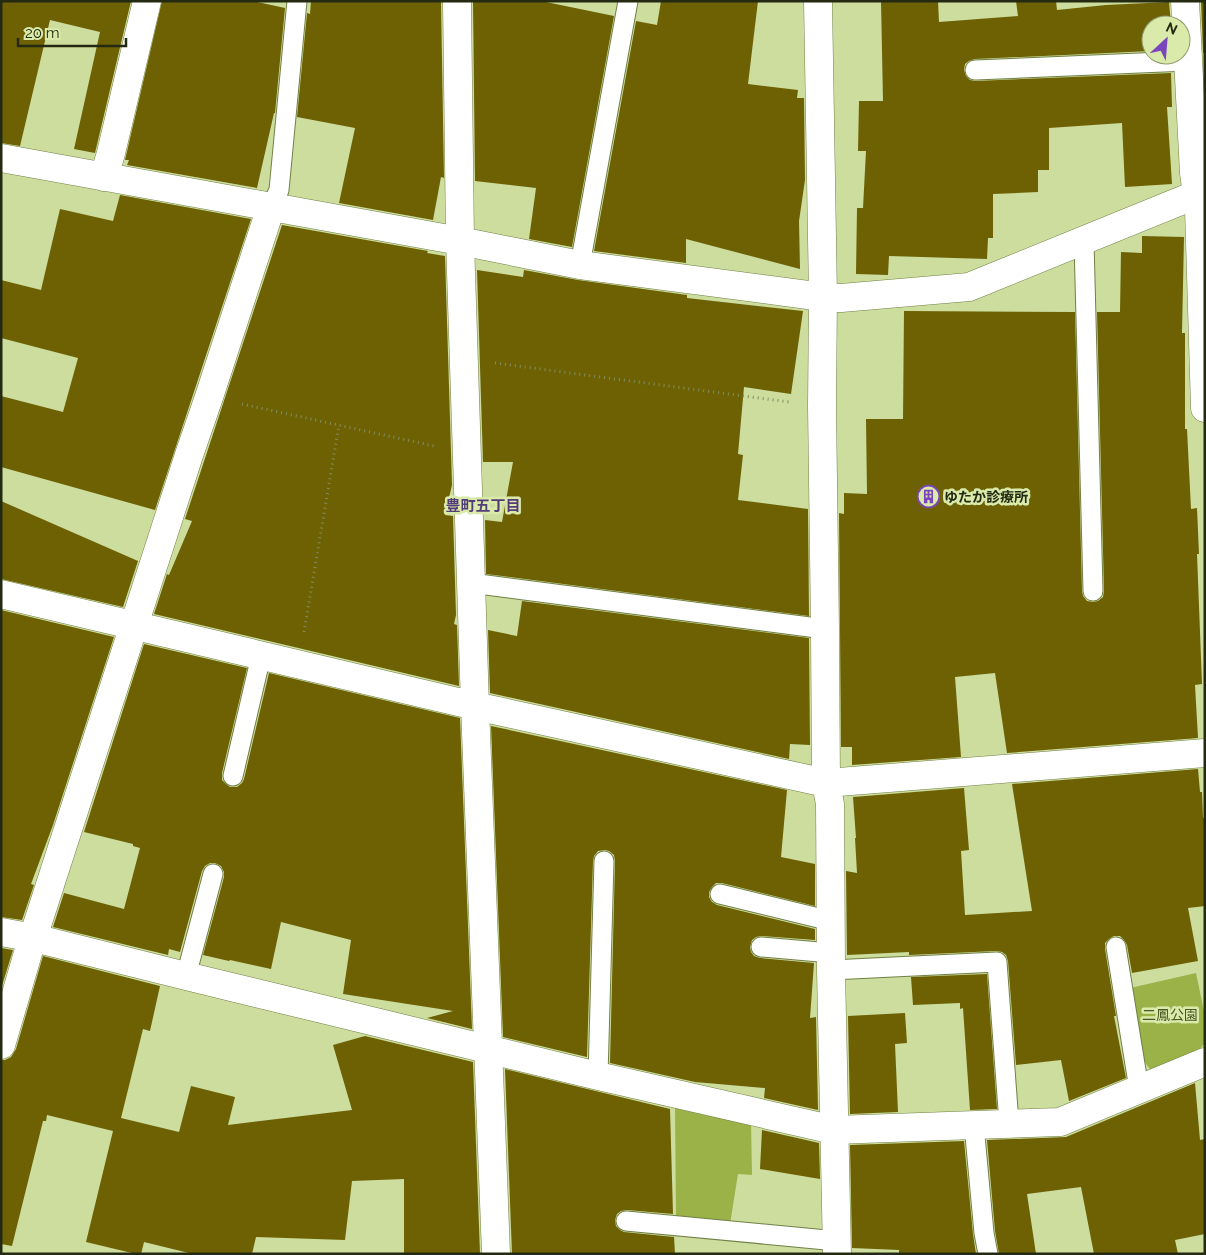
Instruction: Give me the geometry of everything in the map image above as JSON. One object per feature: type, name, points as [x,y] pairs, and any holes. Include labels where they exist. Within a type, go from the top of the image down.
[{"type":"street","points":[[104,177],[147,1]]},
{"type":"street","points":[[457,1],[460,241],[475,706],[496,1254]]},
{"type":"street","points":[[818,1],[823,297],[822,406],[826,783],[830,804],[837,1248]]},
{"type":"street","points":[[1185,1],[1185,15]]},
{"type":"street","points":[[1187,65],[1194,173],[1201,193],[1199,219],[1205,408]]},
{"type":"street","points":[[1,158],[460,241],[580,265],[841,298],[969,287],[1201,193]]},
{"type":"street","points":[[1,1045],[189,455],[210,397],[271,207]]},
{"type":"street","points":[[1,594],[475,706],[826,783],[1205,753]]},
{"type":"street","points":[[1,932],[34,938],[598,1076],[834,1130],[1060,1122],[1205,1062]]},
{"type":"lane","points":[[271,207],[279,190],[297,1]]},
{"type":"lane","points":[[580,265],[628,1]]},
{"type":"lane","points":[[975,70],[1141,63]]},
{"type":"lane","points":[[1084,241],[1093,591]]},
{"type":"lane","points":[[471,583],[825,629]]},
{"type":"lane","points":[[233,776],[261,656]]},
{"type":"lane","points":[[598,1076],[604,861]]},
{"type":"lane","points":[[186,976],[213,874]]},
{"type":"lane","points":[[720,894],[831,921]]},
{"type":"lane","points":[[761,946],[831,962],[997,962],[1009,1123]]},
{"type":"lane","points":[[1116,947],[1139,1088]]},
{"type":"lane","points":[[974,1125],[984,1233],[988,1254]]},
{"type":"lane","points":[[626,1221],[837,1248]]},
{"type":"path","points":[[464,359],[822,406]]},
{"type":"path","points":[[210,397],[467,453]]},
{"type":"path","points":[[299,665],[338,425]]},
{"type":"green space","name":"二鳳公園","points":[[1196,973],[1205,1016],[1205,1042],[1196,1055],[1152,1072],[1142,1058],[1130,988]]},
{"type":"green space","points":[[675,1104],[751,1122],[752,1175],[738,1174],[730,1224],[676,1218]]},
{"type":"building","points":[[1,1],[131,1],[95,153],[74,149],[100,32],[50,20],[20,146],[1,143]]},
{"type":"building","points":[[162,1],[253,1],[285,8],[275,113],[257,188],[127,165],[129,160],[125,160]]},
{"type":"building","points":[[311,1],[441,1],[444,178],[441,177],[433,220],[339,203],[355,128],[297,117],[307,13],[310,14]]},
{"type":"building","points":[[473,1],[541,1],[614,16],[572,247],[529,239],[536,188],[475,181]]},
{"type":"building","points":[[661,1],[758,1],[748,84],[798,90],[797,98],[804,98],[805,180],[799,221],[800,269],[686,239],[686,263],[594,251],[636,21],[657,25]]},
{"type":"building","points":[[881,1],[938,1],[939,22],[1018,16],[1016,1],[1056,1],[1057,10],[1169,2],[1170,15],[1141,15],[1141,51],[975,59],[965,64],[966,76],[970,80],[975,81],[1171,73],[1172,107],[1167,107],[1172,184],[1125,187],[1122,123],[1049,128],[1049,170],[1038,170],[1038,192],[993,194],[993,238],[988,238],[987,259],[889,256],[888,275],[856,274],[857,208],[863,208],[866,151],[858,151],[859,101],[883,101]]},
{"type":"building","points":[[1201,1],[1205,1],[1205,53],[1203,53]]},
{"type":"building","points":[[120,195],[251,219],[155,510],[1,467],[1,396],[63,412],[78,358],[1,338],[1,280],[41,290],[60,209],[113,221]]},
{"type":"building","points":[[282,225],[428,251],[427,253],[445,256],[452,485],[445,515],[453,516],[456,615],[454,624],[457,625],[459,686],[154,614],[167,574],[169,575],[192,521],[185,519]]},
{"type":"building","points":[[1142,236],[1184,237],[1182,333],[1185,333],[1185,429],[1187,429],[1191,509],[1197,508],[1199,554],[1197,554],[1202,684],[1195,685],[1198,738],[1007,753],[995,673],[955,677],[961,757],[852,765],[852,747],[841,747],[839,513],[844,514],[844,493],[867,494],[866,419],[903,419],[904,311],[1075,312],[1082,591],[1087,601],[1098,601],[1103,597],[1104,591],[1097,312],[1120,312],[1121,252],[1142,253]]},
{"type":"building","points":[[477,270],[523,277],[524,270],[578,280],[687,295],[687,298],[803,311],[791,394],[744,387],[738,454],[743,455],[738,500],[808,509],[809,616],[486,574],[485,520],[502,522],[513,462],[483,462]]},
{"type":"building","points":[[1,501],[138,561],[123,607],[1,579]]},
{"type":"building","points":[[522,601],[809,638],[810,745],[790,744],[789,759],[490,693],[488,630],[517,636]]},
{"type":"building","points":[[1,610],[114,637],[53,825],[31,884],[34,885],[22,920],[1,917]]},
{"type":"building","points":[[144,644],[247,668],[222,773],[222,780],[230,787],[237,787],[244,779],[269,673],[460,718],[472,1029],[427,1018],[453,1011],[343,994],[351,940],[281,922],[271,969],[203,955],[224,877],[221,866],[215,863],[205,866],[202,871],[180,952],[169,949],[168,955],[53,927],[64,893],[124,909],[140,848],[133,846],[133,844],[84,832]]},
{"type":"building","points":[[491,726],[787,790],[781,857],[815,864],[815,906],[722,883],[716,883],[712,887],[709,897],[717,905],[815,929],[815,940],[761,936],[752,940],[750,947],[754,956],[760,958],[814,963],[810,1018],[816,1017],[818,1110],[764,1098],[765,1088],[695,1082],[610,1063],[615,861],[614,855],[605,850],[598,851],[593,861],[587,1057],[503,1037]]},
{"type":"building","points":[[1198,769],[1200,792],[1202,792],[1203,818],[1205,818],[1205,906],[1188,908],[1198,961],[1132,973],[1127,945],[1124,940],[1120,936],[1114,936],[1105,943],[1116,1016],[1114,1016],[1126,1078],[1069,1101],[1061,1060],[1016,1065],[1008,961],[1006,955],[1002,952],[909,955],[909,952],[847,955],[846,871],[857,873],[853,797],[964,788],[969,850],[961,851],[965,915],[1032,911],[1012,784]]},
{"type":"building","points":[[1,948],[13,950],[1,989]]},
{"type":"building","points":[[43,956],[160,986],[150,1031],[143,1029],[121,1118],[179,1132],[191,1086],[235,1097],[228,1125],[352,1110],[333,1045],[365,1036],[473,1062],[480,1254],[404,1254],[404,1179],[352,1181],[345,1240],[256,1237],[252,1254],[193,1254],[144,1242],[141,1254],[136,1254],[86,1242],[113,1131],[47,1115],[46,1121],[43,1121],[12,1246],[1,1244],[1,1060],[11,1057],[16,1049]]},
{"type":"building","points":[[987,974],[997,1109],[970,1110],[963,1008],[960,1009],[960,1003],[913,1005],[911,977]]},
{"type":"building","points":[[905,1013],[907,1043],[895,1044],[898,1112],[850,1114],[848,1016]]},
{"type":"building","points":[[505,1069],[670,1109],[673,1214],[627,1210],[617,1214],[615,1220],[616,1226],[624,1232],[674,1237],[675,1254],[512,1254]]},
{"type":"building","points":[[1195,1083],[1200,1140],[1205,1139],[1205,1234],[1175,1240],[1178,1254],[1094,1254],[1081,1187],[1027,1194],[1036,1254],[999,1254],[995,1231],[987,1140],[1066,1137]]},
{"type":"building","points":[[762,1130],[819,1143],[820,1179],[760,1169]]},
{"type":"building","points":[[964,1141],[976,1254],[899,1254],[899,1250],[852,1248],[850,1145]]},
{"type":"place","name":"ゆたか診療所","points":[[928,497]]},
{"type":"district","name":"豊町五丁目","points":[[483,506]]}]
